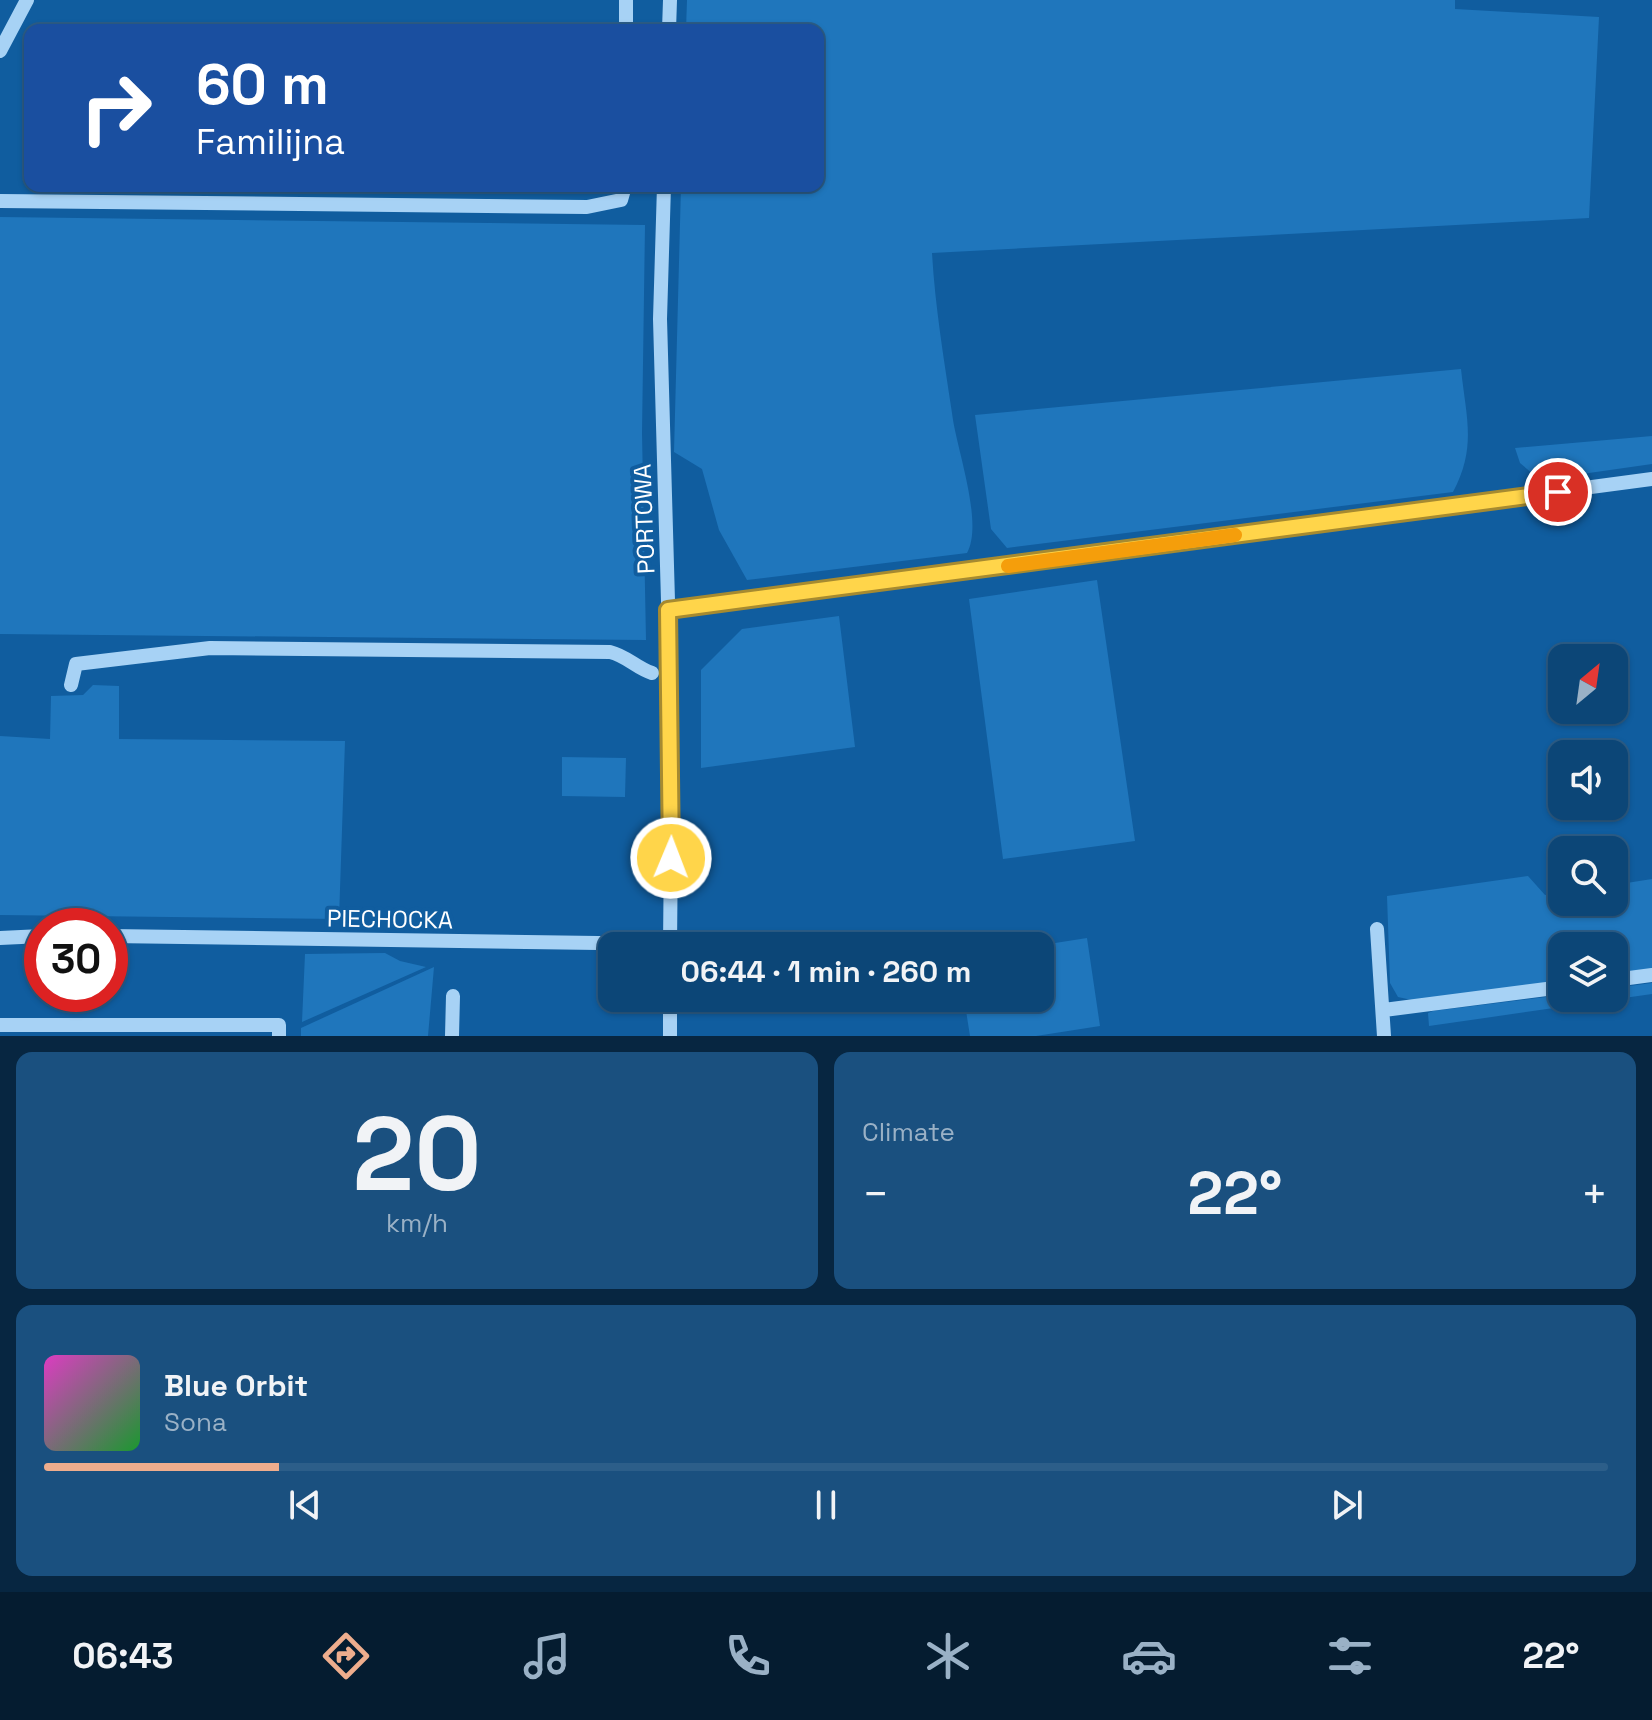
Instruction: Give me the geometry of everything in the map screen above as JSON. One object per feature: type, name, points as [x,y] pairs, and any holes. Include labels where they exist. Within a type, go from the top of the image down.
[{"type":"street","points":[[0,51],[27,0]]},
{"type":"street","points":[[626,0],[626,24]]},
{"type":"street","points":[[669,24],[670,0]]},
{"type":"street","points":[[0,201],[587,207],[621,200],[623,192]]},
{"type":"street","name":"PORTOWA","points":[[664,192],[660,319],[672,742],[670,932]]},
{"type":"street","points":[[668,610],[1652,479]]},
{"type":"street","points":[[71,685],[76,664],[210,648],[610,652],[628,657],[643,670],[652,673]]},
{"type":"street","points":[[1377,929],[1384,1036]]},
{"type":"street","name":"PIECHOCKA","points":[[128,936],[598,944]]},
{"type":"street","points":[[0,938],[24,937]]},
{"type":"street","points":[[1628,978],[1652,975]]},
{"type":"street","points":[[1384,1010],[1548,989]]},
{"type":"street","points":[[452,1036],[453,996]]},
{"type":"street","points":[[670,1012],[670,1036]]},
{"type":"street","points":[[0,1025],[279,1025],[279,1036]]},
{"type":"shaded area","points":[[687,0],[1455,0],[1455,9],[1599,17],[1589,218],[932,253],[954,428],[971,504],[971,540],[967,553],[747,580],[719,530],[702,469],[674,452],[681,192],[824,192],[824,24],[686,24]]},
{"type":"shaded area","points":[[0,217],[645,225],[642,433],[646,640],[0,634]]},
{"type":"shaded area","points":[[1461,369],[1468,432],[1465,461],[1453,492],[1007,548],[991,529],[975,415]]},
{"type":"shaded area","points":[[1652,436],[1652,464],[1540,480],[1520,463],[1515,448]]},
{"type":"shaded area","points":[[1097,580],[1135,841],[1003,859],[969,599]]},
{"type":"shaded area","points":[[839,616],[855,747],[701,768],[701,670],[742,629]]},
{"type":"shaded area","points":[[93,685],[119,686],[119,739],[345,741],[339,919],[128,917],[128,908],[24,908],[24,915],[0,915],[0,736],[50,739],[51,696],[83,695]]},
{"type":"shaded area","points":[[562,757],[626,758],[625,797],[562,796]]},
{"type":"shaded area","points":[[1528,876],[1545,895],[1548,894],[1548,916],[1628,916],[1628,883],[1652,879],[1652,969],[1628,972],[1628,932],[1548,932],[1548,983],[1416,1001],[1398,997],[1390,983],[1387,896]]},
{"type":"shaded area","points":[[1087,938],[1100,1026],[1036,1036],[970,1036],[966,1012],[1054,1012],[1054,943]]},
{"type":"shaded area","points":[[385,953],[400,961],[426,967],[302,1022],[305,954]]},
{"type":"shaded area","points":[[434,967],[428,1036],[301,1036],[301,1028]]},
{"type":"shaded area","points":[[1652,983],[1652,994],[1628,997],[1628,986]]},
{"type":"shaded area","points":[[1548,997],[1548,1009],[1429,1026],[1428,1013]]},
{"type":"slow traffic","points":[[1008,566],[1235,535]]},
{"type":"route","points":[[671,858],[672,742],[668,610],[1558,492]]}]
